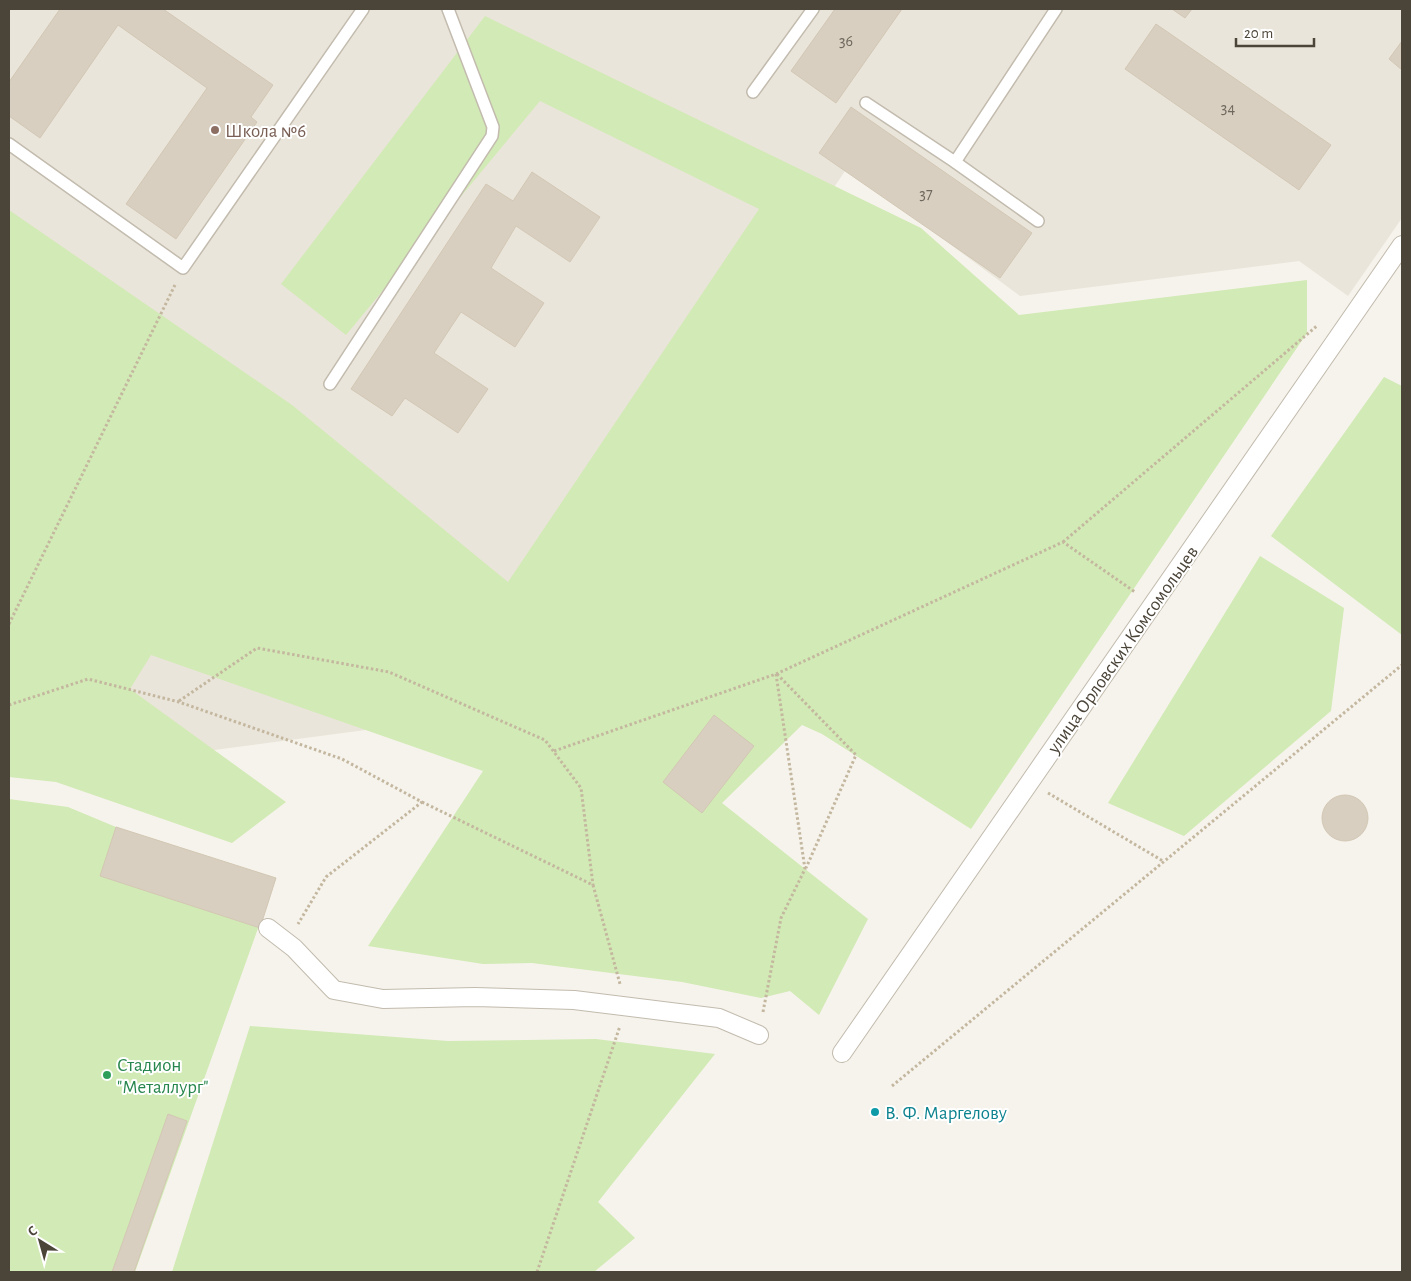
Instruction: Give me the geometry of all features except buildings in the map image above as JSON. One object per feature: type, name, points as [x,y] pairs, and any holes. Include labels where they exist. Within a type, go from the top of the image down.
[{"type":"street","name":"улица Орловских Комсомольцев","points":[[842,1053],[1402,245]]},
{"type":"street","points":[[268,928],[294,948],[334,990],[383,999],[475,997],[574,1000],[719,1018],[759,1035]]},
{"type":"lane","points":[[9,144],[183,268],[363,9]]},
{"type":"lane","points":[[330,384],[492,136],[493,127],[448,9]]},
{"type":"lane","points":[[753,92],[813,9]]},
{"type":"lane","points":[[955,162],[1056,9]]},
{"type":"lane","points":[[866,103],[955,162],[1038,221]]},
{"type":"path","points":[[9,624],[183,268]]},
{"type":"path","points":[[554,751],[776,674],[1063,542],[1321,322]]},
{"type":"path","points":[[1063,542],[1153,605]]},
{"type":"path","points":[[179,702],[257,648],[389,672],[546,740],[581,788],[593,886]]},
{"type":"path","points":[[892,1086],[1402,665]]},
{"type":"path","points":[[776,674],[805,869]]},
{"type":"path","points":[[759,1035],[781,918],[856,755],[776,674]]},
{"type":"path","points":[[9,705],[88,679],[179,702],[342,759],[422,802],[326,878],[287,943]]},
{"type":"path","points":[[1030,782],[1163,861]]},
{"type":"shaded area","points":[[9,9],[1402,9],[1402,218],[1348,296],[1299,261],[1020,296],[847,168],[479,715],[9,777]]},
{"type":"green space","points":[[485,16],[921,228],[1019,315],[1307,280],[1307,333],[971,829],[822,734],[802,725],[722,803],[868,919],[819,1015],[790,991],[761,998],[682,982],[532,963],[483,964],[368,946],[483,771],[151,655],[130,689],[286,802],[232,843],[56,782],[9,777],[9,210],[292,405],[508,582],[759,209],[540,101],[346,335],[281,284]]},
{"type":"green space","points":[[1384,377],[1402,386],[1402,635],[1271,536]]},
{"type":"green space","points":[[1260,556],[1344,608],[1331,711],[1184,836],[1108,803]]},
{"type":"green space","name":"Стадион \"Металлург\"","points":[[9,799],[68,807],[116,827],[276,878],[135,1272],[9,1272]]},
{"type":"green space","points":[[250,1026],[448,1041],[596,1039],[715,1054],[598,1202],[635,1238],[594,1272],[172,1272]]},
{"type":"place","name":"Школа №6","points":[[215,130]]},
{"type":"place","name":"Стадион \"Металлург\"","points":[[107,1075]]},
{"type":"place","name":"В. Ф. Маргелову","points":[[875,1112]]}]
